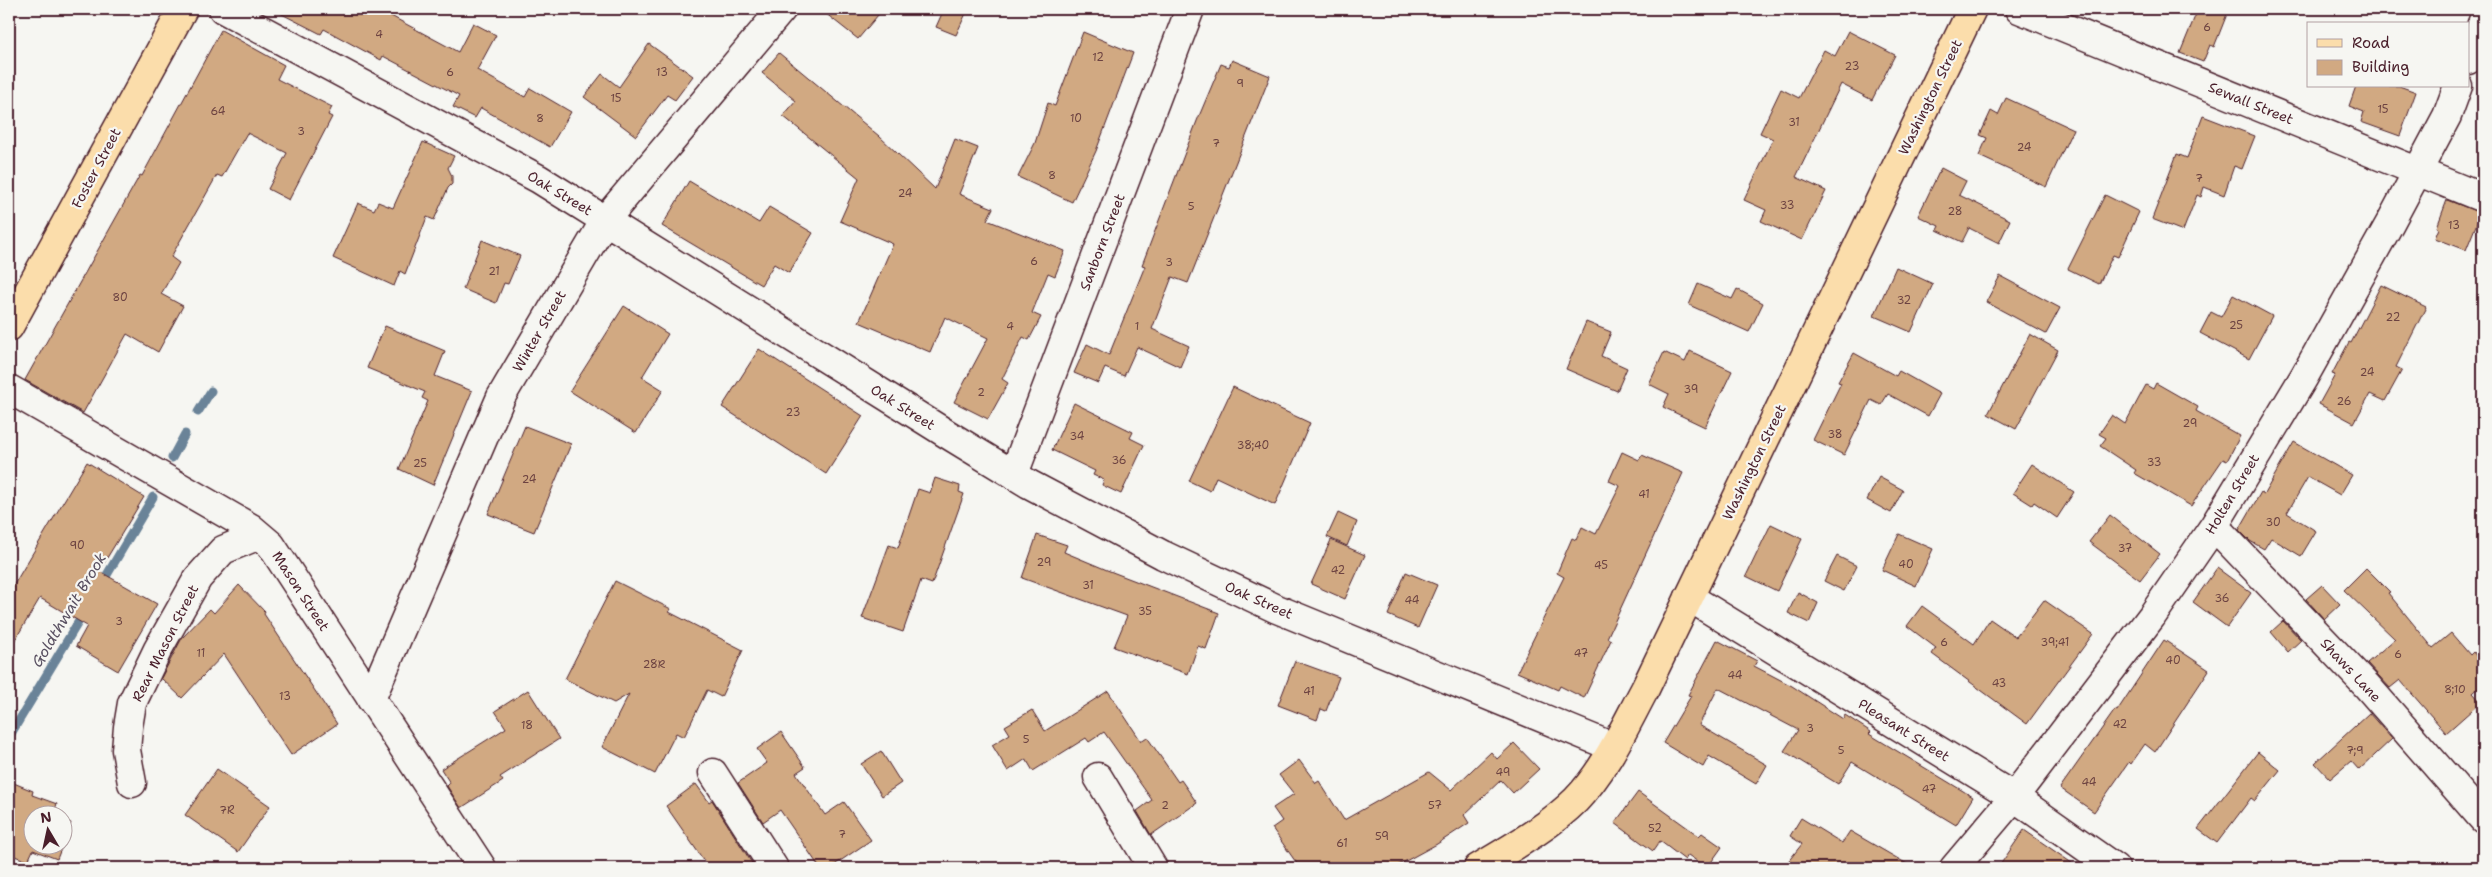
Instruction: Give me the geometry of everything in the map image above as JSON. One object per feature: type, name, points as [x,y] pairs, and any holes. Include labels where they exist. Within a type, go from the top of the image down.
[{"type":"main road","name":"Foster Street","points":[[9,327],[183,9]]},
{"type":"main road","name":"Washington Street","points":[[1478,868],[1527,837],[1576,800],[1596,776],[1613,747],[1645,689],[1972,9]]},
{"type":"street","name":"Oak Street","points":[[223,9],[539,179],[852,376],[1014,474],[1164,555],[1277,609],[1613,747]]},
{"type":"street","name":"Winter Street","points":[[371,699],[501,396],[605,220],[782,9]]},
{"type":"street","name":"Sanborn Street","points":[[1014,474],[1190,9]]},
{"type":"street","name":"Sewall Street","points":[[2019,9],[2483,198]]},
{"type":"street","points":[[2470,55],[2483,21]]},
{"type":"street","name":"Holten Street","points":[[1954,868],[2014,797],[2152,616],[2214,526],[2304,377],[2418,172],[2447,116],[2457,88]]},
{"type":"street","name":"Mason Street","points":[[9,389],[225,512],[271,545],[482,868]]},
{"type":"street","name":"Shaws Lane","points":[[2214,526],[2379,699],[2483,819]]},
{"type":"street","name":"Rear Mason Street","points":[[132,782],[126,750],[132,703],[158,649],[198,578],[223,550],[259,535]]},
{"type":"street","name":"Pleasant Street","points":[[1689,597],[2014,797],[2115,868]]},
{"type":"street","points":[[713,773],[774,868]]},
{"type":"street","points":[[1098,776],[1153,868]]},
{"type":"building","points":[[272,9],[378,9],[458,52],[473,23],[496,35],[477,70],[525,97],[530,88],[571,112],[550,147],[481,108],[475,118],[453,107],[459,96],[383,56],[381,60],[324,29],[321,34]]},
{"type":"building","points":[[820,9],[883,9],[858,39]]},
{"type":"building","points":[[944,9],[968,9],[956,35],[936,27]]},
{"type":"building","points":[[2198,9],[2229,9],[2214,47],[2210,45],[2203,62],[2180,53]]},
{"type":"building","points":[[221,30],[284,65],[277,79],[332,107],[328,115],[332,117],[289,200],[268,189],[287,153],[247,133],[222,177],[217,175],[171,257],[179,263],[161,294],[183,306],[158,352],[127,334],[83,413],[25,380],[140,175],[142,176]]},
{"type":"building","points":[[1848,31],[1895,55],[1872,100],[1841,84],[1796,177],[1826,191],[1802,240],[1761,221],[1766,210],[1744,200],[1773,139],[1760,133],[1781,89],[1799,98],[1824,50],[1835,56]]},
{"type":"building","points":[[1083,32],[1133,53],[1096,151],[1072,202],[1018,177],[1035,143],[1048,103],[1055,106]]},
{"type":"building","points":[[649,44],[693,76],[675,100],[667,95],[636,136],[584,97],[602,74],[619,87]]},
{"type":"building","points":[[779,53],[879,136],[935,189],[955,139],[978,148],[959,194],[993,208],[987,220],[1065,251],[1055,276],[1048,273],[1032,313],[1041,317],[1029,340],[1023,337],[1002,379],[1008,383],[988,419],[954,402],[988,338],[945,317],[930,352],[859,322],[893,244],[840,221],[859,178],[783,116],[796,101],[762,73]]},
{"type":"building","points":[[1232,60],[1270,76],[1188,283],[1172,277],[1152,329],[1189,346],[1180,367],[1137,347],[1124,376],[1105,368],[1098,383],[1074,373],[1087,344],[1109,355],[1145,266],[1142,265],[1197,121],[1221,64],[1229,67]]},
{"type":"building","points":[[2355,88],[2405,88],[2416,92],[2400,136],[2361,122],[2364,112],[2349,106]]},
{"type":"building","points":[[2006,98],[2073,129],[2046,187],[1979,156],[1987,138],[1980,135],[1991,111],[1998,115]]},
{"type":"building","points":[[2203,116],[2255,136],[2242,169],[2234,166],[2224,195],[2204,187],[2201,197],[2197,195],[2183,231],[2152,219],[2177,154],[2187,158]]},
{"type":"building","points":[[423,142],[454,156],[448,168],[452,176],[452,184],[448,188],[434,220],[427,217],[405,274],[400,271],[394,286],[333,258],[358,203],[374,210],[378,202],[393,208]]},
{"type":"building","points":[[1941,168],[1966,181],[1959,195],[2010,220],[1999,243],[1969,228],[1962,242],[1937,230],[1939,226],[1918,216]]},
{"type":"building","points":[[689,181],[759,223],[769,207],[813,233],[789,273],[774,264],[761,285],[662,226]]},
{"type":"building","points":[[2105,195],[2139,212],[2118,257],[2113,255],[2099,284],[2068,269]]},
{"type":"building","points":[[2447,200],[2481,213],[2466,250],[2435,238]]},
{"type":"building","points":[[482,240],[520,256],[508,284],[504,283],[496,303],[463,289]]},
{"type":"building","points":[[1896,267],[1933,284],[1911,332],[1874,316]]},
{"type":"building","points":[[2000,276],[2060,308],[2046,334],[1986,302]]},
{"type":"building","points":[[1698,284],[1732,299],[1737,289],[1763,303],[1749,332],[1689,305]]},
{"type":"building","points":[[2381,285],[2426,307],[2396,367],[2402,370],[2385,401],[2370,394],[2354,423],[2319,404],[2335,375],[2332,374],[2349,342],[2351,343]]},
{"type":"building","points":[[2233,295],[2272,316],[2249,359],[2200,333],[2211,312],[2221,317]]},
{"type":"building","points":[[624,306],[668,334],[642,377],[663,390],[636,433],[570,391]]},
{"type":"building","points":[[1586,322],[1611,332],[1601,356],[1627,368],[1617,391],[1566,369]]},
{"type":"building","points":[[385,326],[445,351],[435,376],[472,391],[433,485],[399,469],[428,401],[422,398],[425,392],[367,368]]},
{"type":"building","points":[[2030,334],[2058,350],[2016,429],[1988,414]]},
{"type":"building","points":[[759,349],[863,416],[826,474],[722,407]]},
{"type":"building","points":[[1690,351],[1732,371],[1705,427],[1663,407],[1669,394],[1649,384],[1664,352],[1685,362]]},
{"type":"building","points":[[1854,353],[1896,376],[1899,371],[1940,394],[1928,416],[1888,394],[1881,405],[1871,400],[1844,455],[1813,440],[1841,383],[1838,382]]},
{"type":"building","points":[[2156,383],[2198,407],[2196,411],[2240,436],[2227,461],[2223,459],[2191,506],[2134,473],[2136,470],[2100,446],[2106,438],[2099,434],[2112,415],[2125,424],[2146,385],[2153,389]]},
{"type":"building","points":[[1233,387],[1310,423],[1275,505],[1216,477],[1210,491],[1189,481]]},
{"type":"building","points":[[1074,403],[1133,432],[1130,438],[1144,445],[1121,494],[1102,485],[1104,480],[1093,475],[1095,471],[1052,450]]},
{"type":"building","points":[[525,426],[571,444],[534,532],[488,514]]},
{"type":"building","points":[[2294,442],[2352,475],[2340,495],[2308,477],[2287,513],[2316,531],[2301,556],[2271,538],[2264,549],[2250,541],[2239,530],[2261,492],[2264,494]]},
{"type":"building","points":[[1622,452],[1639,460],[1642,455],[1683,473],[1607,638],[1611,640],[1584,698],[1560,686],[1558,690],[1517,672],[1564,577],[1557,573],[1572,538],[1576,540],[1582,527],[1596,534],[1620,486],[1609,481]]},
{"type":"building","points":[[87,462],[144,497],[99,571],[157,604],[118,671],[76,646],[87,626],[40,598],[9,650],[9,593]]},
{"type":"building","points":[[2032,464],[2074,492],[2057,518],[2034,502],[2032,505],[2013,493]]},
{"type":"building","points":[[1879,477],[1903,490],[1891,513],[1867,500]]},
{"type":"building","points":[[935,478],[960,486],[959,492],[964,494],[932,584],[921,580],[903,632],[862,618],[889,545],[898,548],[918,489],[930,493]]},
{"type":"building","points":[[1338,513],[1357,522],[1347,546],[1327,537]]},
{"type":"building","points":[[2110,515],[2160,554],[2140,580],[2089,542]]},
{"type":"building","points":[[1771,524],[1802,539],[1777,591],[1746,576]]},
{"type":"building","points":[[1899,534],[1933,549],[1916,586],[1882,570]]},
{"type":"building","points":[[1037,535],[1067,545],[1064,552],[1219,613],[1206,649],[1198,646],[1188,674],[1114,647],[1127,616],[1022,578]]},
{"type":"building","points":[[1331,540],[1365,555],[1345,599],[1311,584]]},
{"type":"building","points":[[1837,556],[1857,566],[1844,591],[1824,581]]},
{"type":"building","points":[[2217,568],[2251,593],[2227,627],[2193,602]]},
{"type":"building","points":[[2366,568],[2390,592],[2388,593],[2433,648],[2451,633],[2470,655],[2473,652],[2483,664],[2483,684],[2473,693],[2481,702],[2446,733],[2400,680],[2390,688],[2367,663],[2395,639],[2344,590]]},
{"type":"building","points":[[1406,572],[1437,585],[1418,628],[1388,615]]},
{"type":"building","points":[[615,581],[671,609],[669,612],[743,650],[721,697],[707,690],[684,737],[676,733],[655,774],[602,747],[629,694],[614,703],[565,679]]},
{"type":"building","points":[[239,585],[265,612],[264,614],[337,724],[291,755],[224,654],[182,698],[161,678],[182,638],[210,609],[214,613]]},
{"type":"building","points":[[2322,585],[2340,604],[2324,619],[2306,599]]},
{"type":"building","points":[[1798,592],[1818,603],[1809,623],[1788,613]]},
{"type":"building","points":[[2044,600],[2093,634],[2027,724],[1932,654],[1936,648],[1907,626],[1922,606],[1974,644],[1990,619],[2016,637]]},
{"type":"building","points":[[2283,621],[2301,640],[2288,652],[2271,632]]},
{"type":"building","points":[[1717,640],[1757,661],[1754,666],[1792,686],[1843,719],[1845,715],[1871,732],[1869,734],[1973,797],[1956,825],[1852,762],[1838,784],[1784,751],[1798,730],[1718,688],[1699,725],[1767,765],[1756,784],[1709,756],[1703,767],[1663,743],[1691,696],[1688,695]]},
{"type":"building","points":[[2164,640],[2209,670],[2155,752],[2145,744],[2131,764],[2129,762],[2094,812],[2060,788],[2115,710],[2117,711]]},
{"type":"building","points":[[1295,661],[1339,677],[1326,711],[1321,709],[1317,720],[1278,705]]},
{"type":"building","points":[[528,690],[559,739],[500,777],[503,781],[461,808],[447,786],[450,783],[441,769],[506,728],[495,711]]},
{"type":"building","points":[[1108,691],[1141,741],[1147,737],[1178,782],[1181,780],[1197,803],[1151,835],[1137,811],[1152,800],[1104,732],[1089,742],[1086,738],[1033,771],[1026,759],[1008,771],[992,745],[1010,734],[1005,726],[1032,710],[1045,731]]},
{"type":"building","points":[[2369,713],[2392,739],[2359,770],[2351,761],[2330,779],[2315,763]]},
{"type":"building","points":[[781,732],[805,767],[796,773],[825,815],[844,802],[871,840],[830,868],[820,868],[780,810],[763,822],[738,783],[767,763],[757,749]]},
{"type":"building","points":[[1514,743],[1539,769],[1513,793],[1501,780],[1464,815],[1469,823],[1437,844],[1393,868],[1300,868],[1272,828],[1282,821],[1273,808],[1294,794],[1279,775],[1299,760],[1316,783],[1319,781],[1344,820],[1429,772],[1451,790],[1491,752],[1497,759]]},
{"type":"building","points":[[881,751],[901,783],[882,796],[861,764]]},
{"type":"building","points":[[2258,752],[2280,770],[2255,801],[2251,798],[2217,843],[2198,829]]},
{"type":"building","points":[[217,769],[270,806],[238,852],[185,815]]},
{"type":"building","points":[[9,781],[33,791],[32,795],[57,804],[22,804],[22,854],[31,854],[28,861],[9,854]]},
{"type":"building","points":[[696,784],[709,802],[712,800],[755,868],[709,868],[666,806]]},
{"type":"building","points":[[1638,792],[1699,836],[1702,833],[1722,847],[1707,868],[1688,855],[1685,860],[1660,841],[1653,851],[1615,823]]},
{"type":"building","points":[[1801,818],[1842,843],[1850,831],[1914,868],[1783,868],[1802,844],[1790,836]]},
{"type":"building","points":[[2024,830],[2079,868],[1998,868]]},
{"type":"building","points":[[44,854],[59,854],[57,859]]},
{"type":"waterway","name":"Goldthwait Brook","points":[[198,412],[211,391]]},
{"type":"waterway","name":"Goldthwait Brook","points":[[172,458],[185,434]]},
{"type":"waterway","name":"Goldthwait Brook","points":[[101,585],[153,497]]},
{"type":"waterway","name":"Goldthwait Brook","points":[[9,737],[85,611]]}]
